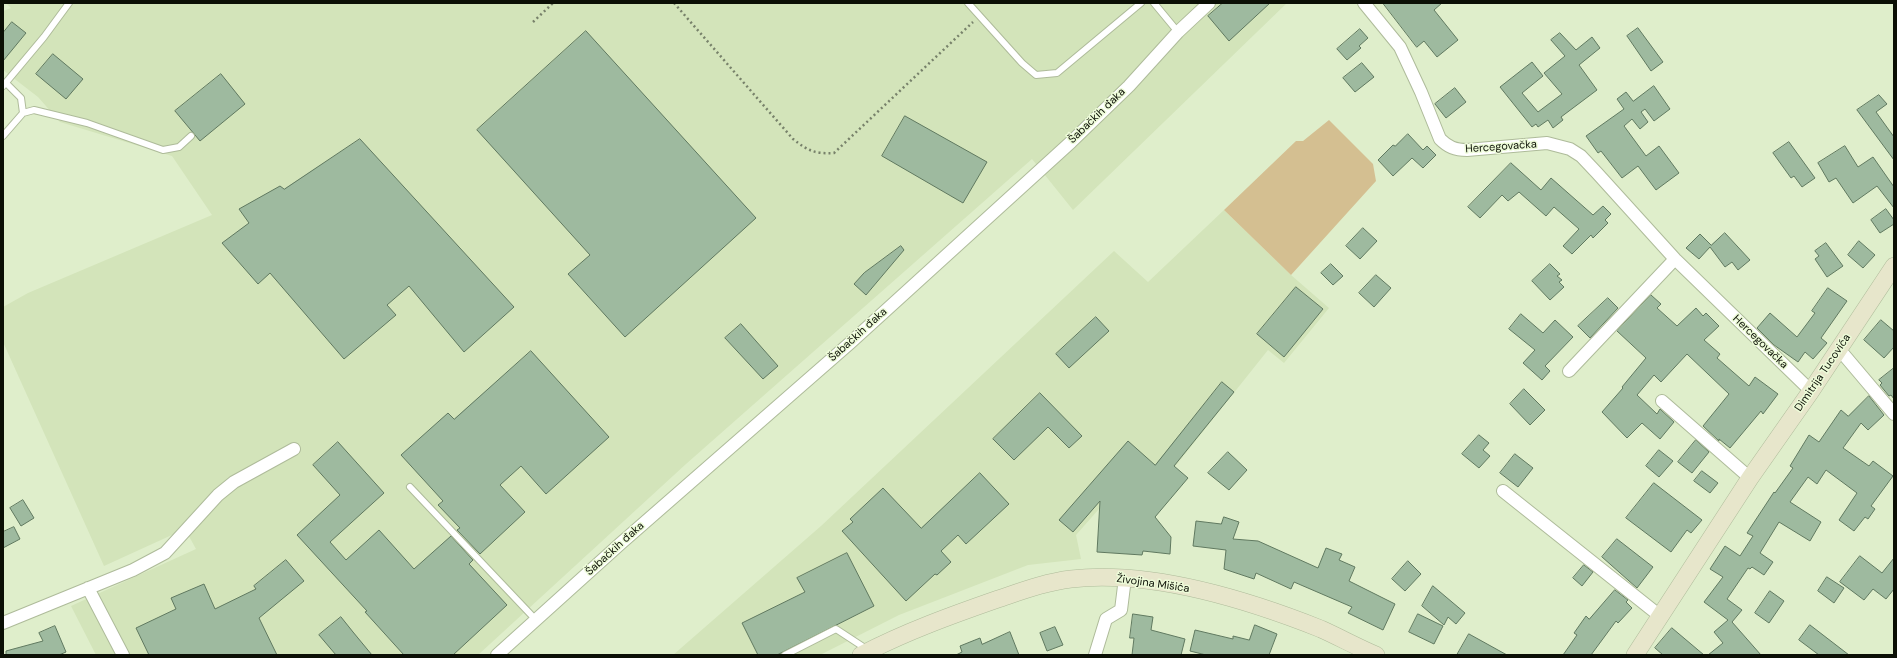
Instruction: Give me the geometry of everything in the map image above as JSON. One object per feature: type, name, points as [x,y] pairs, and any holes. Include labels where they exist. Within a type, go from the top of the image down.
[{"type":"main road","name":"Dimitrija Tucovića","points":[[1635,655],[1750,478],[1811,391],[1894,266]]},
{"type":"main road","name":"Živojina Mišića","points":[[865,653],[950,615],[1036,587],[1070,579],[1125,578],[1232,599],[1322,630],[1376,655]]},
{"type":"street","name":"Šabačkih đaka","points":[[497,655],[620,544],[850,343],[1071,142],[1129,86],[1178,32],[1209,3]]},
{"type":"street","name":"Hercegovačka","points":[[1364,3],[1400,47],[1421,92],[1440,139],[1445,144],[1455,150],[1548,143],[1570,149],[1580,156],[1597,173],[1675,259],[1811,391]]},
{"type":"street","points":[[1569,370],[1675,259]]},
{"type":"street","points":[[1839,349],[1893,408]]},
{"type":"street","points":[[1662,401],[1750,478]]},
{"type":"street","points":[[3,623],[133,570],[165,553],[218,495],[234,482],[294,449]]},
{"type":"street","points":[[1503,491],[1660,616]]},
{"type":"street","points":[[1095,655],[1106,619],[1120,610],[1125,578]]},
{"type":"street","points":[[88,588],[123,655]]},
{"type":"lane","points":[[23,113],[21,98],[4,84],[44,37],[69,3]]},
{"type":"lane","points":[[968,3],[1022,63],[1036,75],[1056,73],[1141,3]]},
{"type":"lane","points":[[1154,3],[1178,32]]},
{"type":"lane","points":[[3,136],[23,113],[34,110],[87,124],[163,150],[179,147],[191,136]]},
{"type":"lane","points":[[410,487],[536,620]]},
{"type":"lane","points":[[785,655],[836,629],[865,653]]},
{"type":"path","points":[[532,22],[553,3]]},
{"type":"path","points":[[674,3],[793,139],[806,149],[819,154],[834,153],[980,16]]},
{"type":"shaded area","points":[[6,3],[1287,3],[1073,210],[1032,159],[686,464],[478,655],[96,655],[71,606],[196,549],[185,529],[104,566],[3,342],[3,307],[28,293],[212,215],[172,156],[60,122],[38,97],[3,70],[3,11],[11,8]]},
{"type":"shaded area","points":[[1329,120],[1373,164],[1376,181],[1291,275],[1224,210],[1296,141],[1303,141]]},
{"type":"shaded area","points":[[1224,210],[1291,275],[1329,308],[1284,363],[1268,350],[1146,503],[1122,483],[1076,535],[1081,559],[1028,565],[899,615],[820,655],[673,655],[821,526],[1114,251],[1148,282]]},
{"type":"building","points":[[1223,3],[1270,3],[1229,41],[1208,16]]},
{"type":"building","points":[[1383,3],[1442,3],[1434,10],[1458,40],[1437,57],[1424,41],[1417,47]]},
{"type":"building","points":[[12,22],[26,33],[3,61],[3,33]]},
{"type":"building","points":[[1638,28],[1663,62],[1651,71],[1627,36]]},
{"type":"building","points":[[1360,29],[1368,38],[1359,46],[1361,48],[1347,60],[1337,49]]},
{"type":"building","points":[[586,31],[756,218],[625,337],[568,274],[590,255],[477,130]]},
{"type":"building","points":[[1560,33],[1576,50],[1592,37],[1600,48],[1579,65],[1597,90],[1561,117],[1563,120],[1553,128],[1548,120],[1538,127],[1536,124],[1532,127],[1500,87],[1532,62],[1543,76],[1522,93],[1538,112],[1562,94],[1544,73],[1565,56],[1551,40]]},
{"type":"building","points":[[53,54],[83,79],[66,99],[36,74]]},
{"type":"building","points":[[1362,63],[1374,77],[1355,92],[1343,78]]},
{"type":"building","points":[[221,74],[245,104],[200,141],[175,111]]},
{"type":"building","points":[[1654,86],[1670,109],[1654,121],[1645,109],[1641,112],[1648,122],[1640,129],[1632,119],[1624,126],[1646,156],[1659,146],[1679,173],[1656,190],[1638,166],[1622,178],[1601,151],[1598,153],[1586,136],[1624,109],[1617,99],[1626,92],[1633,101]]},
{"type":"building","points":[[1455,88],[1466,102],[1446,118],[1435,104]]},
{"type":"building","points":[[1879,95],[1887,104],[1876,112],[1894,137],[1894,160],[1857,110]]},
{"type":"building","points":[[905,116],[987,162],[963,203],[882,156]]},
{"type":"building","points":[[1408,134],[1423,150],[1427,146],[1436,155],[1423,168],[1412,158],[1393,176],[1378,160],[1393,145],[1395,146]]},
{"type":"building","points":[[360,139],[514,307],[464,352],[409,286],[387,305],[396,315],[344,359],[270,273],[258,284],[222,243],[249,223],[239,209],[280,186],[284,189]]},
{"type":"building","points":[[1789,142],[1815,178],[1802,187],[1794,176],[1791,178],[1773,153]]},
{"type":"building","points":[[1845,146],[1858,167],[1873,157],[1894,187],[1894,208],[1877,186],[1853,203],[1836,178],[1829,182],[1818,163]]},
{"type":"building","points":[[1511,163],[1541,190],[1551,178],[1593,215],[1603,206],[1611,214],[1605,220],[1608,223],[1593,238],[1591,235],[1572,254],[1563,246],[1579,229],[1554,207],[1546,216],[1519,192],[1508,201],[1502,195],[1480,218],[1468,207]]},
{"type":"building","points":[[1886,209],[1894,220],[1894,224],[1880,233],[1871,220]]},
{"type":"building","points":[[1363,228],[1377,241],[1360,259],[1346,246]]},
{"type":"building","points":[[1725,233],[1750,260],[1738,270],[1732,262],[1725,267],[1710,247],[1699,259],[1686,248],[1700,234],[1711,245]]},
{"type":"building","points":[[1859,241],[1875,255],[1863,268],[1848,255]]},
{"type":"building","points":[[1826,243],[1843,266],[1827,277],[1815,259],[1819,256],[1815,251]]},
{"type":"building","points":[[901,246],[904,250],[866,295],[854,284],[864,273]]},
{"type":"building","points":[[1331,264],[1343,276],[1333,285],[1321,273]]},
{"type":"building","points":[[1550,264],[1560,274],[1557,276],[1562,280],[1559,282],[1564,287],[1550,300],[1532,281]]},
{"type":"building","points":[[1376,275],[1391,288],[1374,307],[1359,293]]},
{"type":"building","points":[[1296,287],[1323,309],[1284,357],[1257,334]]},
{"type":"building","points":[[1828,288],[1847,301],[1821,338],[1827,343],[1813,359],[1805,352],[1798,362],[1774,345],[1757,328],[1770,313],[1797,337],[1815,313],[1812,311]]},
{"type":"building","points":[[1651,295],[1661,304],[1657,308],[1677,326],[1696,308],[1703,316],[1706,313],[1719,326],[1704,340],[1720,354],[1717,358],[1749,386],[1755,377],[1778,394],[1763,414],[1761,411],[1730,448],[1719,439],[1719,441],[1703,426],[1729,394],[1687,354],[1661,382],[1654,375],[1637,395],[1657,414],[1660,409],[1674,422],[1660,439],[1642,423],[1627,438],[1602,412],[1646,358],[1617,331]]},
{"type":"building","points":[[1608,298],[1618,308],[1590,338],[1578,326]]},
{"type":"building","points":[[1521,314],[1543,333],[1555,320],[1573,337],[1545,366],[1550,371],[1542,380],[1523,363],[1535,350],[1509,329]]},
{"type":"building","points":[[1096,317],[1109,331],[1069,368],[1056,354]]},
{"type":"building","points":[[1881,320],[1894,331],[1894,347],[1884,358],[1864,340]]},
{"type":"building","points":[[741,324],[778,366],[763,379],[725,338]]},
{"type":"building","points":[[531,351],[609,437],[546,494],[521,466],[500,485],[525,512],[480,554],[457,530],[460,528],[438,505],[443,501],[401,455],[448,413],[454,419]]},
{"type":"building","points":[[1894,368],[1894,399],[1891,395],[1889,396],[1880,385],[1882,383],[1879,380]]},
{"type":"building","points":[[1222,382],[1234,392],[1174,466],[1188,478],[1155,517],[1171,537],[1170,554],[1143,551],[1142,555],[1097,552],[1100,501],[1073,532],[1059,520],[1128,441],[1155,465]]},
{"type":"building","points":[[1524,389],[1545,410],[1530,425],[1510,404]]},
{"type":"building","points":[[1040,393],[1082,436],[1069,448],[1048,427],[1014,460],[993,439]]},
{"type":"building","points":[[1869,396],[1884,415],[1868,430],[1861,423],[1843,448],[1869,466],[1873,461],[1893,476],[1871,506],[1875,509],[1868,519],[1865,517],[1854,531],[1839,520],[1857,493],[1826,470],[1817,484],[1808,477],[1790,502],[1821,522],[1810,541],[1779,522],[1760,553],[1773,562],[1764,575],[1752,567],[1750,569],[1748,568],[1727,599],[1742,610],[1732,622],[1761,655],[1708,655],[1723,643],[1714,632],[1728,620],[1704,602],[1723,577],[1710,569],[1725,546],[1740,556],[1753,536],[1747,533],[1774,492],[1775,493],[1793,468],[1790,466],[1809,435],[1819,442],[1841,410],[1848,416]]},
{"type":"building","points":[[1479,435],[1489,443],[1483,450],[1490,456],[1479,468],[1462,454]]},
{"type":"building","points":[[1696,440],[1709,452],[1692,473],[1678,462]]},
{"type":"building","points":[[338,442],[384,493],[330,542],[346,560],[379,530],[414,569],[451,536],[473,560],[469,564],[507,605],[453,655],[404,655],[365,612],[367,611],[297,535],[340,495],[313,465]]},
{"type":"building","points":[[1659,450],[1673,461],[1659,477],[1646,466]]},
{"type":"building","points":[[1228,452],[1247,470],[1229,490],[1208,473]]},
{"type":"building","points":[[1515,454],[1533,468],[1518,487],[1500,473]]},
{"type":"building","points":[[1702,471],[1718,483],[1710,493],[1694,481]]},
{"type":"building","points":[[980,473],[1009,504],[966,544],[958,535],[941,551],[951,562],[937,575],[935,574],[906,601],[842,531],[853,522],[850,519],[883,488],[921,528]]},
{"type":"building","points":[[1654,483],[1702,520],[1691,533],[1687,530],[1671,552],[1626,518]]},
{"type":"building","points":[[23,500],[34,518],[21,526],[10,508]]},
{"type":"building","points":[[1224,517],[1239,522],[1233,539],[1258,541],[1318,568],[1326,548],[1342,554],[1339,560],[1355,567],[1349,581],[1395,604],[1383,630],[1348,613],[1352,607],[1294,582],[1291,589],[1256,573],[1254,579],[1224,569],[1226,550],[1193,546],[1196,521],[1221,524]]},
{"type":"building","points":[[14,527],[20,539],[3,548],[3,532]]},
{"type":"building","points":[[1617,539],[1653,567],[1637,588],[1602,557]]},
{"type":"building","points":[[847,553],[874,606],[777,655],[758,655],[742,623],[805,592],[797,578]]},
{"type":"building","points":[[1860,556],[1882,573],[1894,558],[1894,589],[1886,599],[1873,589],[1864,600],[1840,582]]},
{"type":"building","points":[[286,560],[304,581],[259,618],[277,655],[149,655],[136,628],[176,609],[171,598],[204,584],[215,609],[256,589],[254,586]]},
{"type":"building","points":[[1408,561],[1421,574],[1405,591],[1392,579]]},
{"type":"building","points":[[1584,565],[1593,572],[1582,586],[1573,578]]},
{"type":"building","points":[[1827,577],[1844,588],[1834,603],[1818,591]]},
{"type":"building","points":[[1433,586],[1465,613],[1456,624],[1448,617],[1444,625],[1422,606]]},
{"type":"building","points":[[1615,590],[1628,600],[1626,602],[1632,608],[1618,623],[1616,621],[1591,655],[1563,655],[1577,635],[1574,633],[1586,616],[1589,619]]},
{"type":"building","points":[[1770,591],[1784,601],[1769,623],[1755,613]]},
{"type":"building","points":[[1133,614],[1153,617],[1151,630],[1185,639],[1181,655],[1132,655],[1134,638],[1130,638]]},
{"type":"building","points":[[1418,614],[1443,626],[1434,644],[1409,632]]},
{"type":"building","points":[[341,617],[372,655],[336,655],[319,635]]},
{"type":"building","points":[[1255,625],[1277,634],[1269,655],[1206,655],[1190,651],[1195,630],[1233,639],[1233,636],[1249,640]]},
{"type":"building","points":[[1810,625],[1849,655],[1819,655],[1799,640]]},
{"type":"building","points":[[55,626],[66,652],[59,655],[6,655],[6,651],[43,641],[39,633]]},
{"type":"building","points":[[1055,627],[1063,645],[1047,651],[1040,633]]},
{"type":"building","points":[[1672,628],[1704,655],[1663,655],[1655,648]]},
{"type":"building","points":[[1010,632],[1019,655],[956,655],[962,652],[960,646],[980,638],[982,644]]},
{"type":"building","points":[[1469,634],[1507,655],[1457,655]]}]
